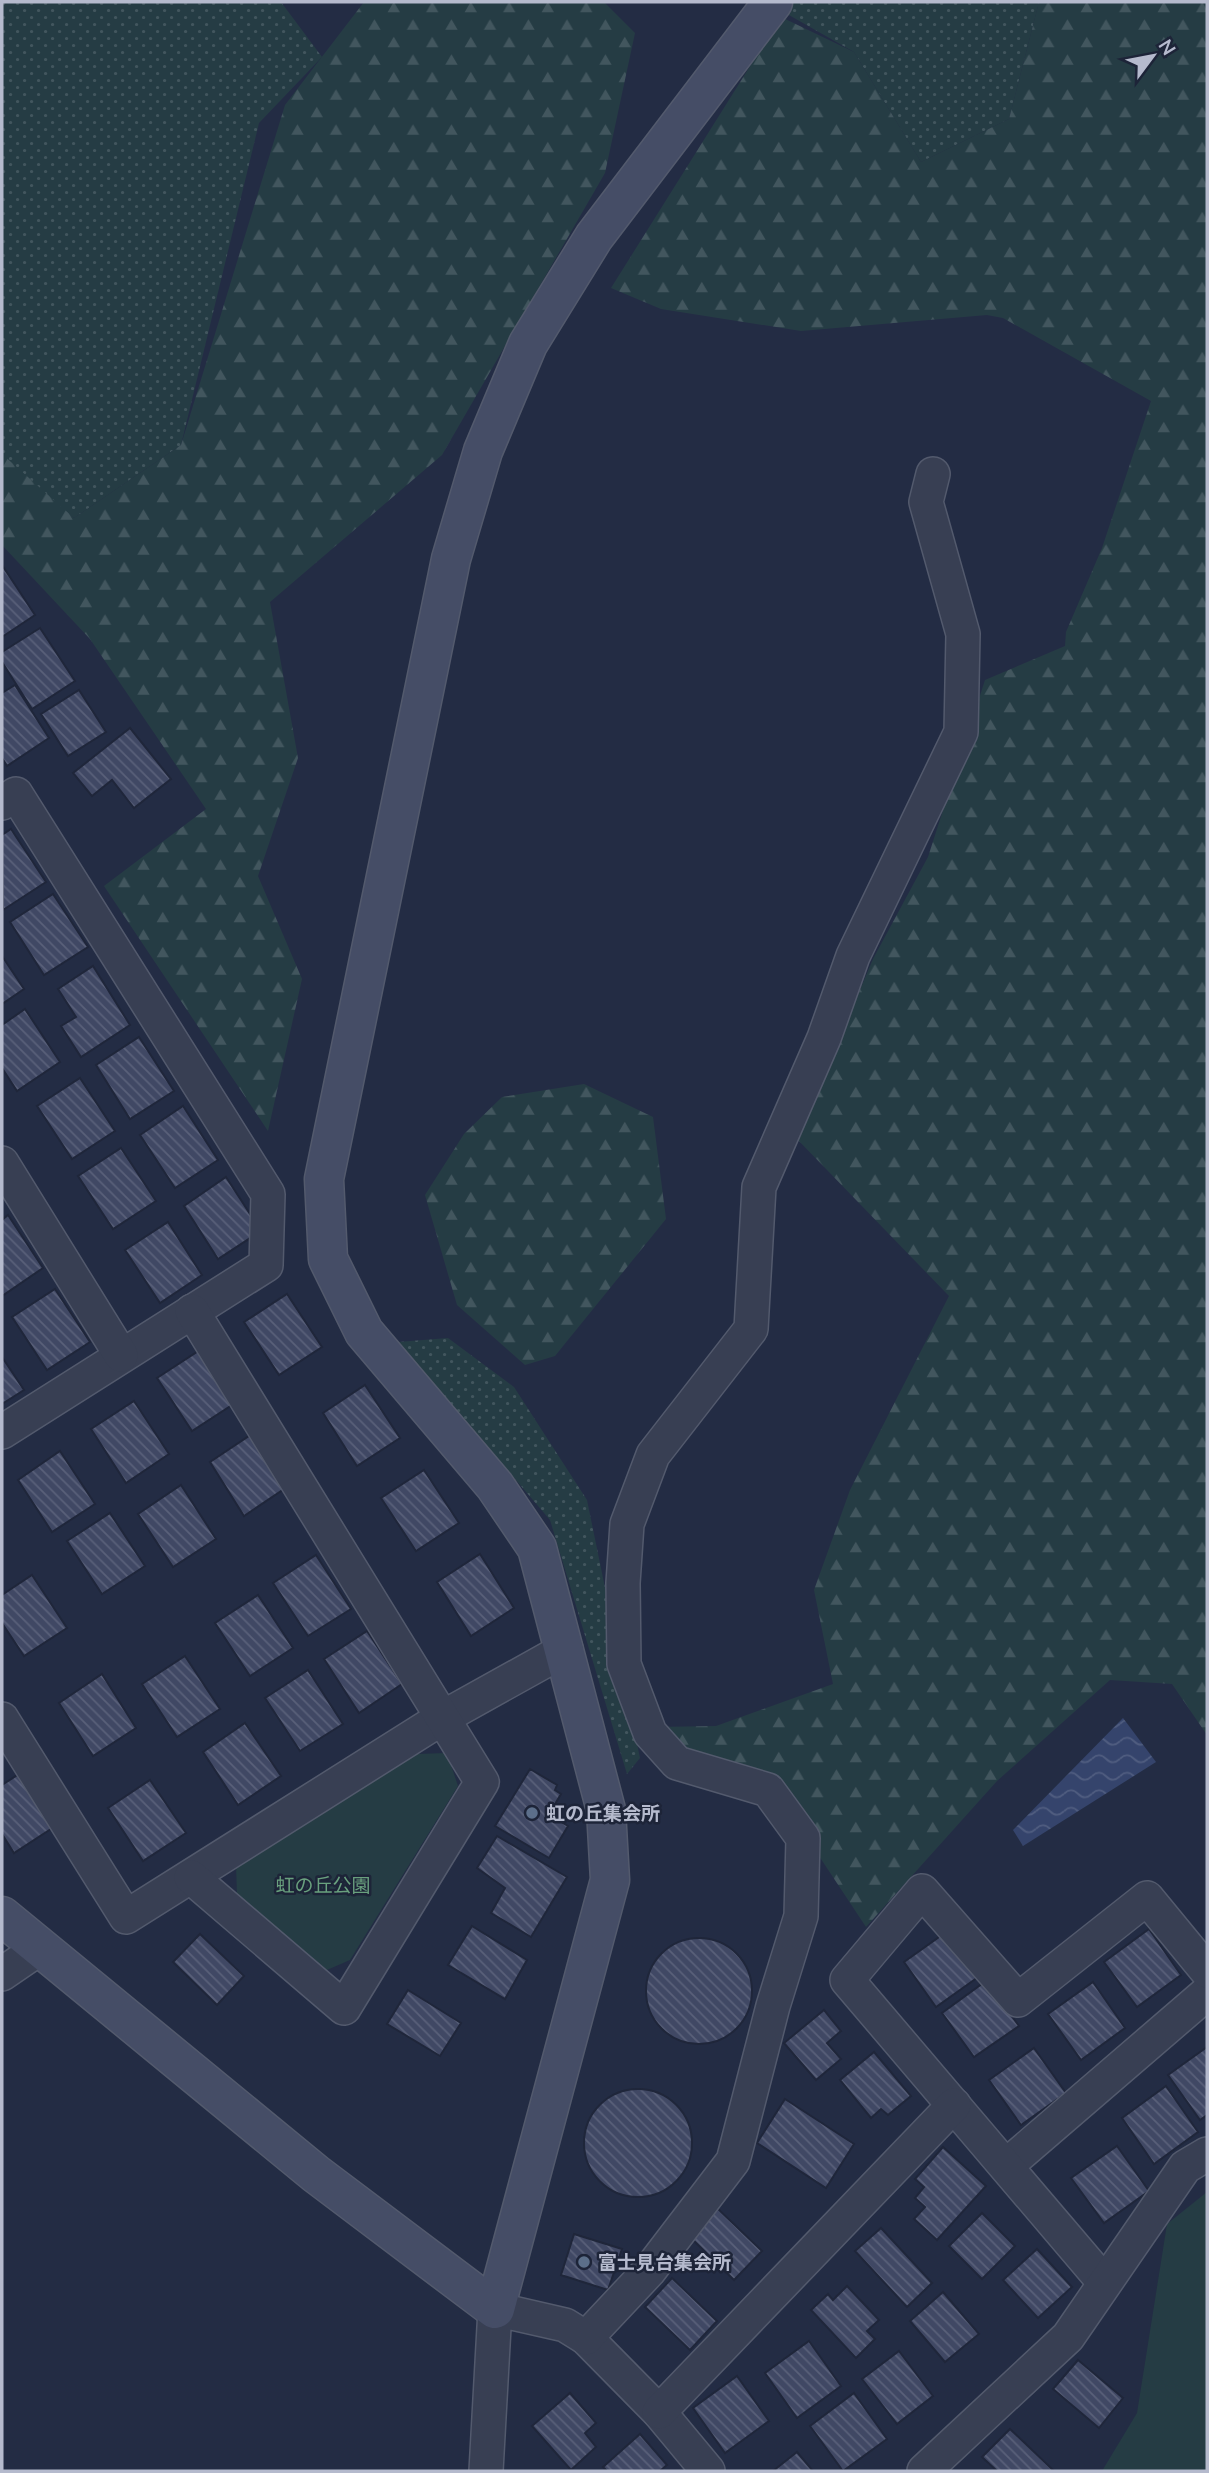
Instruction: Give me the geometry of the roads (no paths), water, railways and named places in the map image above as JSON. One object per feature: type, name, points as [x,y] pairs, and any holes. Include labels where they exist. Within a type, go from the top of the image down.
[{"type":"street","points":[[486,2471],[495,2309],[610,1880],[606,1810],[566,1649],[537,1548],[495,1486],[364,1332],[328,1259],[324,1179],[451,559],[483,451],[528,344],[594,237],[764,6]]},
{"type":"street","points":[[586,2338],[649,2271],[733,2161],[773,2006],[801,1916],[803,1838],[768,1790],[677,1763],[650,1733],[624,1664],[623,1583],[627,1524],[653,1455],[751,1329],[759,1187],[824,1038],[853,956],[961,732],[963,634],[926,502],[933,474]]},
{"type":"street","points":[[2,1432],[266,1265],[268,1194],[7,789]]},
{"type":"street","points":[[2,1163],[121,1355]]},
{"type":"street","points":[[191,1877],[344,2008],[482,1782],[192,1311]]},
{"type":"street","points":[[2,1719],[126,1917],[442,1718],[566,1649]]},
{"type":"street","points":[[1104,2282],[847,1980],[922,1891],[1018,2000],[1147,1898],[1207,1971]]},
{"type":"street","points":[[2,1916],[316,2174],[495,2309],[565,2325],[586,2338],[659,2412],[708,2471]]},
{"type":"street","points":[[2,1974],[40,1948]]},
{"type":"street","points":[[1006,2166],[1207,1993]]},
{"type":"street","points":[[659,2412],[954,2105]]},
{"type":"street","points":[[924,2471],[1068,2337],[1185,2167],[1207,2154]]},
{"type":"water","points":[[1123,1718],[1156,1762],[1023,1846],[1013,1830]]},
{"type":"place","name":"虹の丘集会所","points":[[532,1813]]},
{"type":"place","name":"富士見台集会所","points":[[584,2262]]},
{"type":"park label","name":"虹の丘公園","points":[[323,1885]]}]
